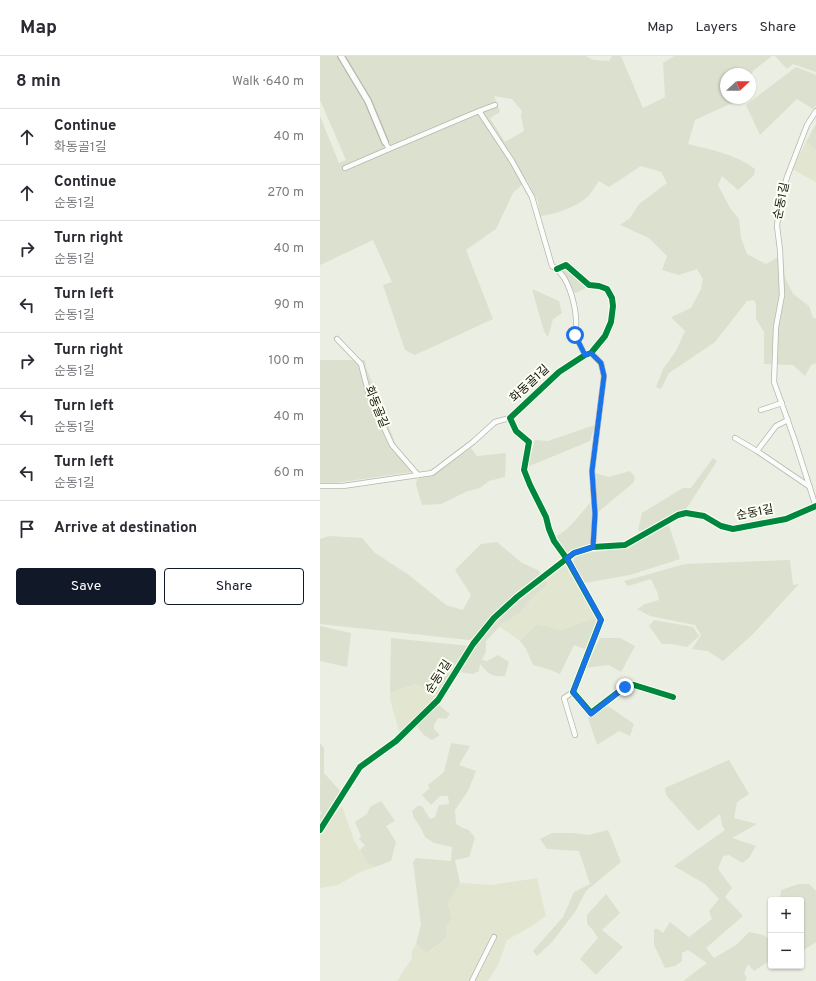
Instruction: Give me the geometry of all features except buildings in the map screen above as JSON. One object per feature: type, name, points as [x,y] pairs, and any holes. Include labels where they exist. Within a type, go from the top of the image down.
[{"type":"street","points":[[341,56],[368,101],[388,149]]},
{"type":"street","points":[[345,168],[495,105]]},
{"type":"street","points":[[480,111],[512,161],[532,197],[552,266],[557,269],[568,286],[573,299],[577,327],[575,335],[585,355]]},
{"type":"street","name":"순동1길","points":[[320,830],[360,767],[396,741],[438,700],[473,644],[494,618],[517,597],[574,553],[593,547],[625,545],[678,515],[686,513],[704,516],[721,526],[733,529],[786,518],[816,506],[774,382],[776,327],[782,295],[780,250],[777,226],[780,201],[787,177],[807,125],[816,111]]},
{"type":"street","points":[[557,269],[566,265],[589,285],[599,286],[607,290],[612,298],[613,306],[611,322],[605,336],[591,353],[601,363],[604,376],[592,471],[595,514],[593,547]]},
{"type":"street","name":"화동골길","points":[[337,339],[361,364],[369,395],[392,445],[418,475]]},
{"type":"street","name":"화동골1길","points":[[567,558],[554,541],[546,517],[524,470],[530,442],[516,431],[510,418],[559,372],[585,355],[591,353]]},
{"type":"street","points":[[761,410],[782,403]]},
{"type":"street","points":[[320,486],[343,486],[432,473],[473,442],[495,422],[510,418]]},
{"type":"street","points":[[757,451],[776,426],[788,420]]},
{"type":"street","points":[[735,438],[810,487]]},
{"type":"street","points":[[567,558],[601,620],[573,692],[564,698],[575,735]]},
{"type":"street","points":[[573,692],[591,714],[625,687],[634,685],[673,697]]},
{"type":"street","points":[[472,981],[494,937]]},
{"type":"shaded area","points":[[320,56],[586,56],[593,60],[609,61],[612,56],[621,56],[643,108],[665,97],[663,63],[674,56],[772,56],[756,69],[720,68],[720,104],[730,104],[695,120],[688,144],[731,156],[755,169],[754,175],[738,190],[722,176],[718,185],[730,208],[739,219],[741,238],[747,254],[766,264],[777,258],[783,258],[785,277],[793,294],[809,306],[813,318],[816,318],[816,363],[811,365],[805,376],[793,365],[764,364],[764,332],[756,319],[756,304],[754,300],[747,301],[715,342],[669,373],[661,389],[656,387],[663,369],[676,351],[685,331],[671,317],[691,308],[701,289],[703,279],[697,269],[679,275],[662,270],[667,256],[649,238],[620,225],[630,218],[639,204],[667,183],[661,172],[641,166],[609,187],[599,181],[587,197],[570,208],[540,216],[538,202],[527,180],[513,193],[496,229],[466,250],[493,319],[415,355],[405,350],[383,285],[392,282],[373,240],[320,265],[320,116],[339,163],[346,160],[320,100]],"holes":[[[494,96],[512,99],[522,111],[521,116],[524,131],[505,142],[490,118],[500,112]]]},
{"type":"shaded area","points":[[775,56],[816,56],[816,72],[793,64],[787,69]]},
{"type":"shaded area","points":[[796,67],[816,75],[816,105],[813,109],[797,99],[760,135],[746,105],[756,104],[756,97]]},
{"type":"shaded area","points":[[816,124],[816,150],[806,142]]},
{"type":"shaded area","points":[[806,142],[816,150],[816,182],[792,169]]},
{"type":"shaded area","points":[[571,266],[590,283],[584,289],[575,293],[560,269]]},
{"type":"shaded area","points":[[532,289],[559,301],[562,313],[553,319],[548,337],[544,331]]},
{"type":"shaded area","points":[[320,360],[365,360],[366,367],[396,445],[418,471],[335,483],[320,483]]},
{"type":"shaded area","points":[[595,425],[590,441],[527,467],[535,440],[548,441]]},
{"type":"shaded area","points":[[471,448],[477,456],[506,453],[505,477],[489,481],[480,488],[468,491],[441,504],[422,505],[416,485],[417,479],[436,473]]},
{"type":"shaded area","points":[[713,458],[717,461],[686,509],[644,530],[638,531],[642,513],[683,488],[691,488]]},
{"type":"shaded area","points":[[630,471],[635,477],[633,483],[597,513],[595,473],[609,477]]},
{"type":"shaded area","points":[[590,503],[592,515],[590,545],[567,554],[556,536],[561,534],[570,526]]},
{"type":"shaded area","points":[[664,526],[669,526],[680,559],[630,575],[585,583],[573,563],[574,557],[585,553],[627,548]]},
{"type":"shaded area","points":[[329,536],[362,538],[375,553],[409,575],[446,605],[463,610],[471,595],[455,570],[481,544],[497,542],[522,563],[538,570],[548,584],[533,597],[520,613],[504,622],[486,641],[486,651],[482,660],[487,661],[498,655],[509,662],[505,676],[496,676],[491,674],[480,664],[479,671],[473,674],[459,672],[481,638],[477,635],[469,640],[320,624],[320,539]]},
{"type":"shaded area","points":[[790,560],[793,585],[799,584],[753,634],[723,661],[708,651],[692,649],[701,635],[695,625],[650,616],[637,609],[645,604],[659,600],[658,594],[651,579],[628,586],[624,581],[685,564]]},
{"type":"shaded area","points":[[565,564],[597,617],[562,630],[537,624],[520,641],[500,627],[504,622],[520,613],[533,597],[548,584],[545,580]]},
{"type":"shaded area","points":[[597,617],[599,620],[587,650],[574,645],[560,674],[533,665],[526,649],[520,641],[537,624],[562,630]]},
{"type":"shaded area","points":[[654,620],[693,627],[699,636],[687,647],[662,644],[649,626]]},
{"type":"shaded area","points":[[320,626],[351,633],[347,667],[320,661]]},
{"type":"shaded area","points":[[391,638],[469,646],[438,694],[415,684],[390,693]]},
{"type":"shaded area","points":[[600,638],[620,638],[635,646],[621,672],[609,665],[585,668]]},
{"type":"shaded area","points":[[415,684],[438,694],[402,732],[399,731],[390,700],[390,693]]},
{"type":"shaded area","points":[[439,705],[450,714],[446,719],[438,718],[434,725],[434,729],[440,735],[432,740],[423,734],[417,725]]},
{"type":"shaded area","points":[[608,706],[634,724],[630,736],[619,731],[597,745],[588,718]]},
{"type":"shaded area","points":[[320,743],[324,748],[324,773],[341,792],[320,825],[320,815],[322,813],[320,810]]},
{"type":"shaded area","points":[[451,743],[470,746],[459,765],[476,771],[468,791],[455,810],[456,824],[469,830],[475,838],[469,857],[455,860],[460,883],[448,904],[452,919],[447,925],[446,938],[427,953],[416,944],[421,925],[413,862],[416,858],[451,861],[452,847],[434,843],[425,837],[414,818],[412,811],[418,806],[422,806],[430,819],[435,817],[439,805],[449,804],[448,796],[440,796],[431,805],[422,795],[430,788],[428,785],[444,772]]},
{"type":"shaded area","points":[[729,760],[749,794],[737,802],[734,818],[757,824],[732,838],[756,846],[749,858],[742,863],[729,855],[723,856],[718,869],[732,888],[725,897],[743,916],[706,948],[714,958],[736,945],[749,932],[763,935],[768,938],[768,962],[754,971],[748,964],[744,973],[747,978],[745,981],[683,981],[707,963],[688,950],[682,953],[682,961],[675,966],[665,968],[654,945],[654,929],[658,929],[663,933],[670,922],[689,937],[712,919],[709,911],[719,899],[705,884],[674,866],[725,830],[722,825],[720,814],[698,831],[666,795],[665,788]]},
{"type":"shaded area","points":[[381,801],[395,821],[386,826],[396,842],[391,861],[375,867],[367,863],[360,850],[365,845],[359,839],[361,836],[355,822],[367,814],[370,807]]},
{"type":"shaded area","points":[[342,806],[354,840],[367,863],[375,867],[358,873],[338,885],[320,888],[320,833]]},
{"type":"shaded area","points":[[608,830],[621,862],[586,891],[575,912],[552,942],[537,956],[533,951],[563,917],[574,892],[590,884],[579,851],[547,849],[540,839],[552,833],[588,835]]},
{"type":"shaded area","points":[[537,878],[546,916],[507,940],[498,965],[488,981],[397,981],[412,958],[412,951],[416,944],[428,953],[446,938],[447,925],[452,919],[448,904],[460,883],[491,885]]},
{"type":"shaded area","points":[[799,884],[809,884],[816,891],[816,942],[804,950],[804,897],[780,897],[781,890]]},
{"type":"shaded area","points":[[606,894],[620,913],[602,930],[623,947],[596,975],[580,959],[598,938],[587,924],[587,915]]},
{"type":"cycle path","points":[[557,269],[566,265],[589,285],[607,289],[612,298],[613,306],[611,322],[605,336],[591,353],[585,355],[559,372],[510,418],[516,431],[529,442],[524,470],[546,517],[554,541],[567,559],[601,620],[573,692],[591,713],[625,687],[634,685],[673,697]]},
{"type":"cycle path","points":[[320,830],[360,767],[396,741],[438,700],[473,644],[494,618],[517,597],[574,553],[593,547],[625,545],[678,515],[686,513],[704,516],[721,526],[733,529],[786,519],[816,506]]},
{"type":"route","points":[[575,335],[585,355],[591,353],[601,363],[604,376],[592,471],[595,514],[593,547],[574,553],[567,558],[601,620],[573,692],[591,714],[625,687]]}]
